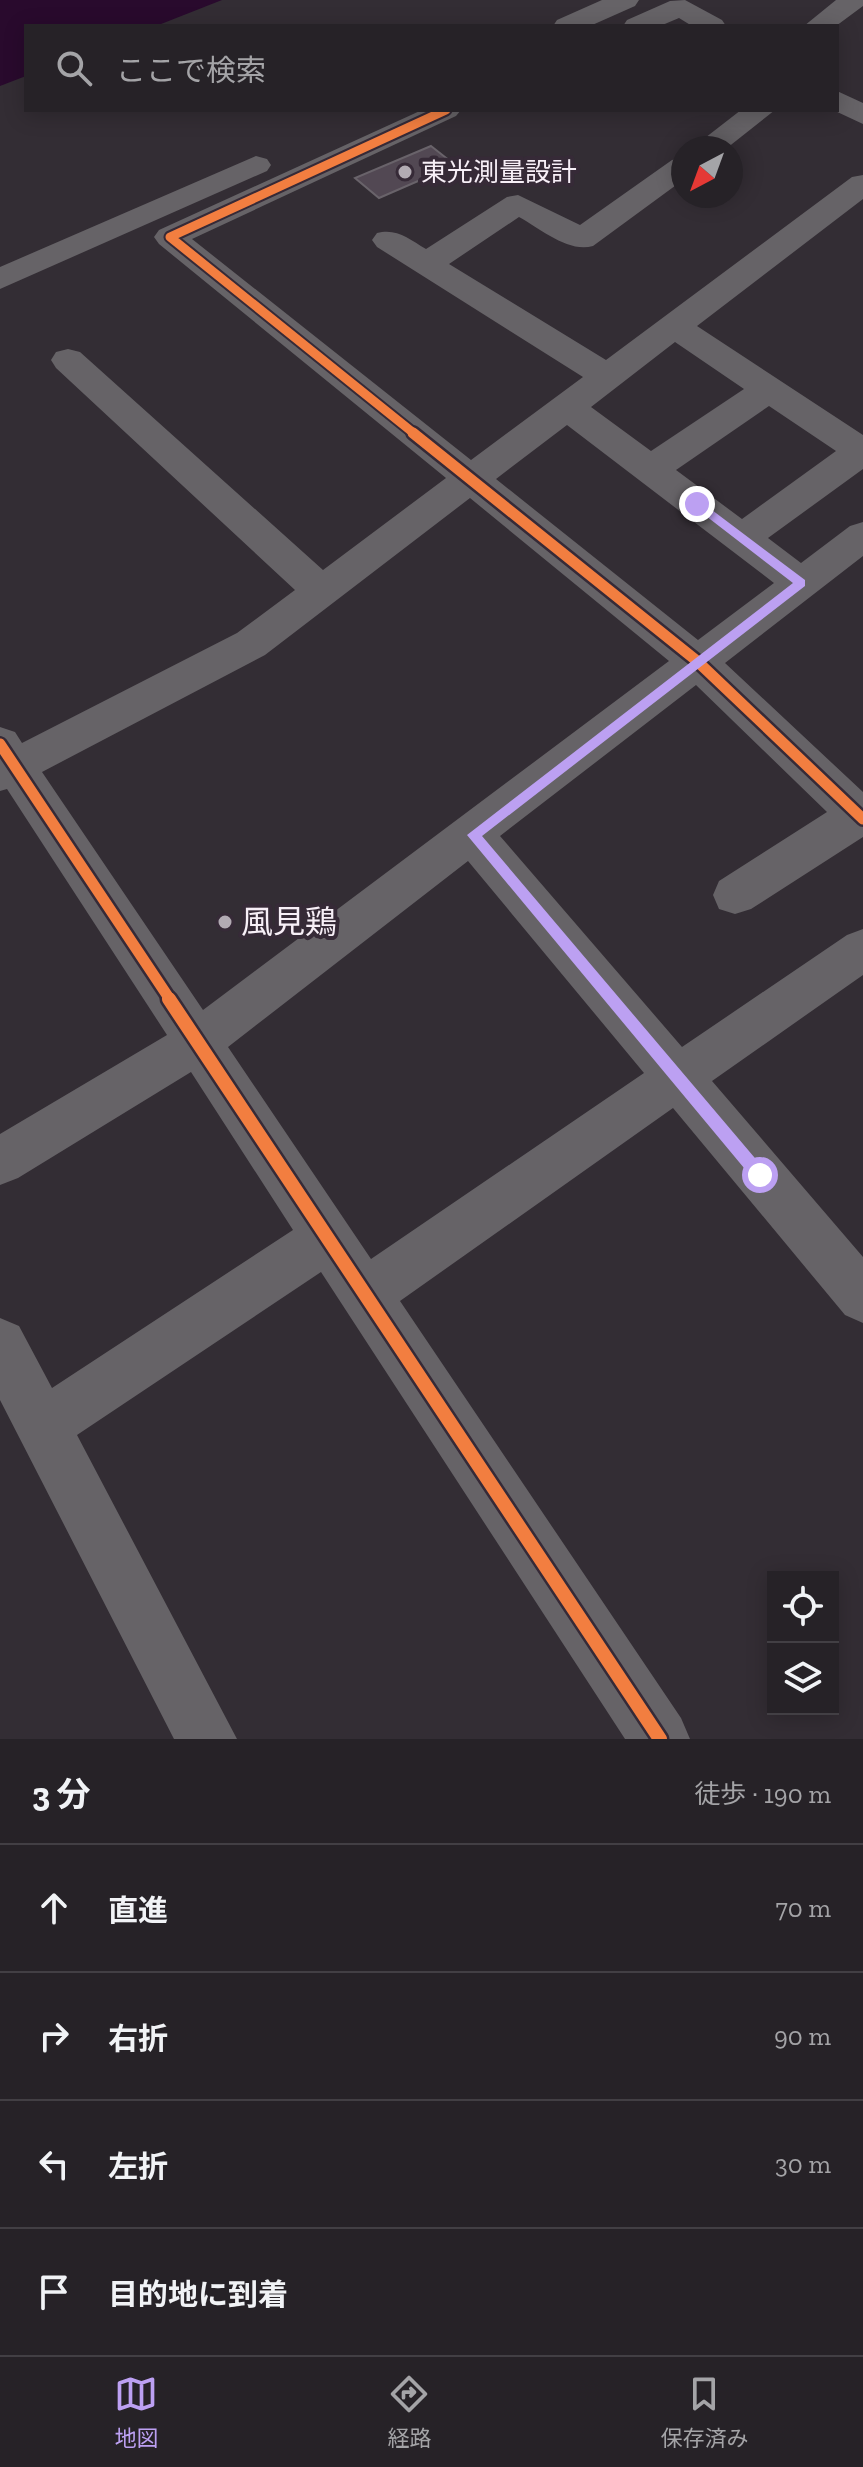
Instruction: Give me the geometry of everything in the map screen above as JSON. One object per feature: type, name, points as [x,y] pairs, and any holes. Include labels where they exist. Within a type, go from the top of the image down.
[{"type":"street","points":[[571,24],[625,0]]},
{"type":"street","points":[[821,24],[854,0]]},
{"type":"street","points":[[642,24],[680,7],[709,24]]},
{"type":"street","points":[[839,101],[863,115]]},
{"type":"street","points":[[0,279],[374,112]]},
{"type":"street","points":[[442,112],[170,237],[697,661],[861,817],[735,895]]},
{"type":"street","points":[[724,136],[757,112]]},
{"type":"street","points":[[426,264],[518,204],[582,239],[671,175]]},
{"type":"street","points":[[660,1739],[328,1237],[5,761],[251,644],[863,184]]},
{"type":"street","points":[[388,240],[606,376]]},
{"type":"street","points":[[674,326],[862,452],[742,538]]},
{"type":"street","points":[[68,360],[321,591]]},
{"type":"street","points":[[651,469],[769,389]]},
{"type":"street","points":[[566,406],[801,583]]},
{"type":"street","points":[[0,1161],[197,1042],[863,536]]},
{"type":"street","points":[[473,835],[863,1297]]},
{"type":"street","points":[[365,1294],[863,949]]},
{"type":"street","points":[[25,1421],[328,1237]]},
{"type":"street","points":[[0,1345],[25,1421],[207,1739]]},
{"type":"shaded area","points":[[0,0],[222,0],[161,24],[24,24],[24,77],[0,86]]},
{"type":"building","name":"東光測量設計","points":[[431,146],[455,165],[379,198],[355,178]]},
{"type":"cycle path","points":[[442,112],[170,237],[697,661],[863,819]]},
{"type":"cycle path","points":[[0,744],[660,1739]]},
{"type":"place","name":"東光測量設計","points":[[405,172]]},
{"type":"place","name":"風見鶏","points":[[225,922]]},
{"type":"route","points":[[697,504],[801,583],[473,835],[760,1175]]}]
